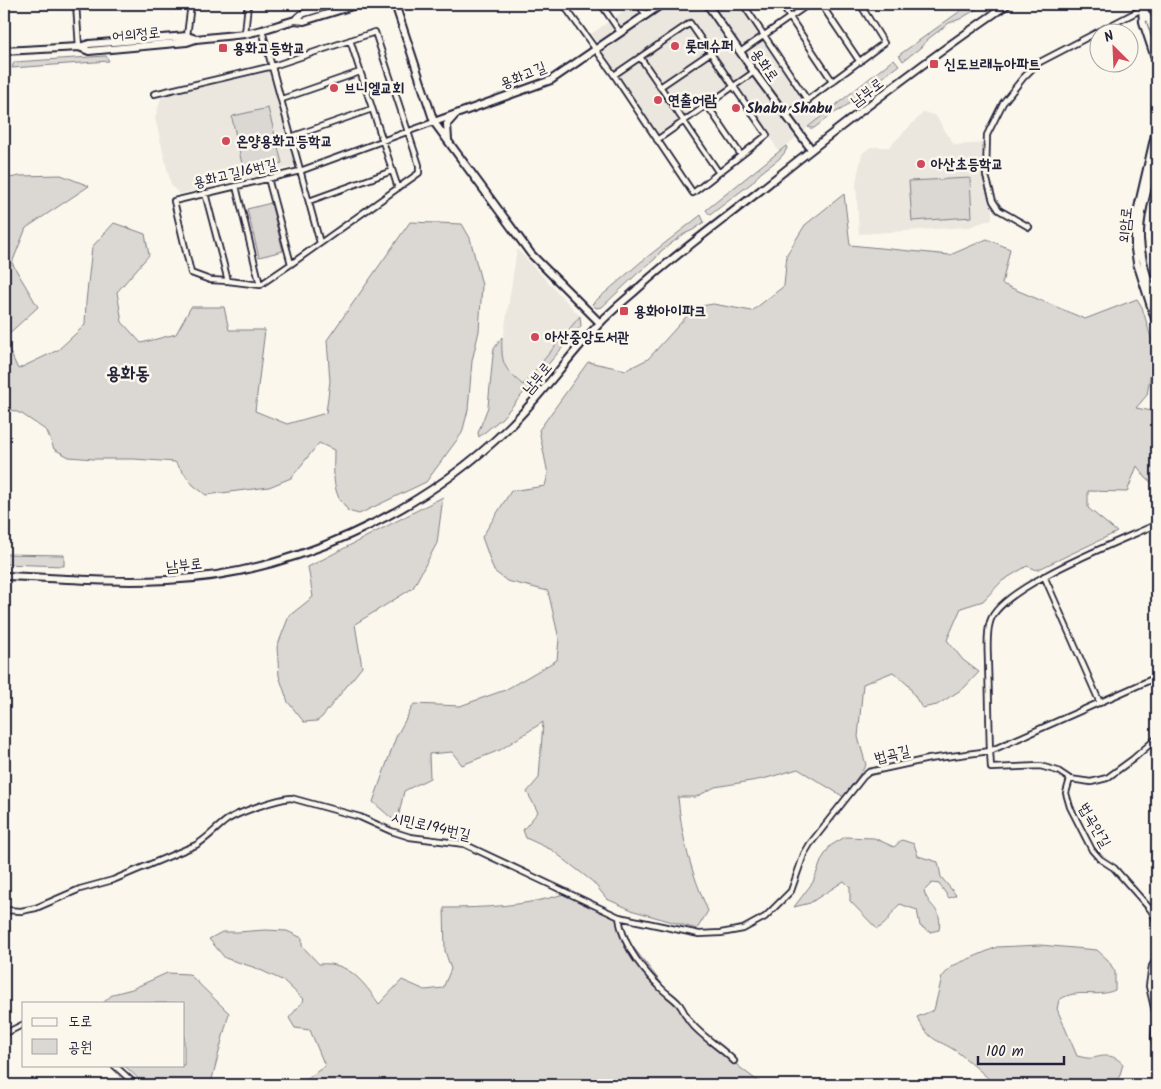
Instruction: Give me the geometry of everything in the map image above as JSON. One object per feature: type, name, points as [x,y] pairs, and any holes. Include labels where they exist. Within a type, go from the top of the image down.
[{"type":"street","points":[[76,4],[79,47]]},
{"type":"street","points":[[187,36],[191,4]]},
{"type":"street","points":[[245,34],[248,4]]},
{"type":"street","name":"어의정로","points":[[295,20],[302,14],[335,4]]},
{"type":"street","name":"어의정로","points":[[79,47],[89,50],[187,42],[196,39],[245,34],[295,20],[304,21],[359,4]]},
{"type":"street","points":[[394,4],[434,122],[531,254],[600,323]]},
{"type":"street","points":[[564,4],[693,193],[767,135],[690,23],[614,75]]},
{"type":"street","points":[[601,4],[620,32]]},
{"type":"street","points":[[638,4],[646,15]]},
{"type":"street","name":"용화고길","points":[[300,170],[551,80],[662,4]]},
{"type":"street","name":"용화로","points":[[707,4],[811,150]]},
{"type":"street","points":[[743,4],[808,101]]},
{"type":"street","points":[[781,4],[833,82]]},
{"type":"street","points":[[740,52],[809,4]]},
{"type":"street","points":[[821,4],[860,62]]},
{"type":"street","points":[[786,116],[884,43],[860,4]]},
{"type":"street","name":"남부로","points":[[4,576],[134,581],[170,580],[212,575],[278,560],[316,548],[350,535],[412,502],[441,483],[490,444],[528,407],[600,323],[651,276],[811,150],[967,32],[1008,4]]},
{"type":"street","points":[[1141,6],[1149,19],[1157,42]]},
{"type":"street","points":[[1141,6],[1143,22],[1157,64]]},
{"type":"street","points":[[1029,227],[999,210],[993,201],[986,176],[987,134],[1003,103],[1038,63],[1141,6]]},
{"type":"street","points":[[262,30],[320,243]]},
{"type":"street","points":[[154,94],[273,66],[375,32],[419,165],[419,173],[260,285],[228,281],[205,193]]},
{"type":"street","name":"어의정로","points":[[4,51],[79,47],[89,44],[187,36],[196,39]]},
{"type":"street","points":[[350,40],[398,188]]},
{"type":"street","points":[[660,87],[710,53]]},
{"type":"street","points":[[640,57],[719,173]]},
{"type":"street","points":[[282,99],[360,72]]},
{"type":"street","points":[[657,140],[754,72]]},
{"type":"street","points":[[707,105],[741,155]]},
{"type":"street","points":[[292,137],[372,110]]},
{"type":"street","points":[[448,141],[447,124],[456,114]]},
{"type":"street","name":"외암로","points":[[1157,126],[1135,221],[1137,263],[1157,325]]},
{"type":"street","name":"외암로","points":[[1157,152],[1142,216],[1140,240],[1146,272],[1157,306]]},
{"type":"street","name":"용화고길16번길","points":[[228,281],[210,280],[191,273],[174,201],[300,170]]},
{"type":"street","points":[[309,201],[392,171]]},
{"type":"street","points":[[268,178],[291,264]]},
{"type":"street","points":[[236,186],[260,285]]},
{"type":"street","points":[[1157,524],[1044,576],[1002,604],[990,622],[988,648],[991,768],[1040,766],[1058,771],[1070,779],[1092,782],[1107,778],[1134,759],[1157,738]]},
{"type":"street","points":[[1044,576],[1100,703]]},
{"type":"street","name":"법곡길","points":[[619,917],[699,934],[743,929],[765,917],[791,891],[804,854],[810,844],[869,772],[929,759],[990,752],[1157,677]]},
{"type":"street","name":"법곡안길","points":[[1070,779],[1066,793],[1070,808],[1092,850],[1114,868],[1151,910],[1157,922]]},
{"type":"street","name":"시민로194번길","points":[[4,910],[21,911],[36,908],[80,889],[113,880],[196,844],[233,817],[281,799],[291,798],[360,817],[391,832],[464,844],[619,917]]},
{"type":"street","points":[[619,917],[620,926],[632,951],[658,986],[679,1004],[689,1022],[697,1030],[734,1061]]},
{"type":"street","points":[[1157,958],[1152,966],[1149,986],[1156,1016],[1154,1038],[1157,1051]]},
{"type":"street","points":[[4,1034],[22,1025]]},
{"type":"street","points":[[115,1066],[136,1085]]},
{"type":"shaded area","points":[[634,4],[741,4],[818,119],[779,152],[735,80],[657,136],[591,34]]},
{"type":"shaded area","name":"온양용화고등학교","points":[[267,69],[271,70],[297,163],[295,166],[179,194],[171,185],[155,118],[162,94]]},
{"type":"shaded area","name":"아산초등학교","points":[[924,112],[936,116],[954,145],[984,143],[982,175],[992,206],[992,219],[969,227],[859,234],[856,182],[862,154],[870,147],[889,147]]},
{"type":"shaded area","points":[[517,249],[580,316],[523,386],[503,364],[501,353]]},
{"type":"green space","points":[[970,4],[985,4],[960,19],[949,23],[903,61],[899,55]]},
{"type":"green space","points":[[106,56],[109,61],[12,68],[14,62]]},
{"type":"green space","points":[[894,59],[899,65],[842,109],[814,128],[808,127]]},
{"type":"green space","points":[[268,108],[282,163],[244,173],[232,118],[233,116]]},
{"type":"green space","points":[[786,146],[787,148],[781,157],[753,182],[710,215],[706,210]]},
{"type":"green space","points":[[61,175],[89,186],[26,228],[12,263],[38,307],[4,338],[4,179],[20,176]]},
{"type":"green space","points":[[970,178],[972,217],[912,221],[909,181]]},
{"type":"green space","points":[[844,194],[850,245],[950,255],[987,239],[1010,249],[1002,284],[1085,319],[1137,299],[1142,307],[1152,341],[1153,359],[1147,395],[1136,408],[1157,412],[1157,487],[1146,478],[1137,466],[1127,492],[1088,491],[1088,508],[1117,532],[1037,570],[1027,566],[1002,581],[983,601],[961,608],[947,640],[963,660],[979,672],[964,688],[937,705],[922,708],[908,685],[893,672],[863,684],[858,737],[866,765],[844,797],[798,769],[763,779],[715,787],[696,797],[678,797],[688,856],[708,911],[697,929],[634,911],[607,899],[593,882],[552,850],[526,838],[523,830],[538,812],[527,792],[539,778],[543,722],[500,750],[462,765],[452,752],[429,754],[430,778],[404,791],[397,823],[373,802],[396,737],[414,704],[460,706],[505,690],[557,660],[559,639],[548,591],[507,581],[494,571],[482,537],[511,491],[545,486],[548,474],[539,430],[588,362],[626,370],[648,359],[695,307],[713,304],[752,311],[784,286],[787,254],[805,225]]},
{"type":"green space","points":[[271,203],[283,251],[259,257],[247,209]]},
{"type":"green space","points":[[701,215],[704,222],[661,251],[655,259],[602,307],[596,308],[592,304],[642,261]]},
{"type":"green space","points":[[410,222],[462,224],[470,238],[482,285],[479,331],[472,361],[468,410],[462,433],[426,482],[359,514],[348,511],[337,493],[334,475],[334,450],[319,443],[291,478],[269,487],[206,495],[193,485],[175,462],[69,457],[54,449],[47,431],[22,414],[4,407],[4,339],[18,369],[58,350],[85,325],[92,247],[114,223],[145,234],[149,255],[117,292],[122,322],[141,343],[176,334],[191,307],[224,307],[229,330],[265,330],[255,411],[287,424],[326,413],[330,381],[327,340]]},
{"type":"green space","points":[[580,316],[581,326],[502,418],[479,437],[478,433],[488,407],[494,349],[502,337],[502,353],[507,369],[523,385]]},
{"type":"green space","points":[[443,497],[437,543],[413,588],[355,624],[362,667],[322,717],[317,721],[304,722],[288,702],[279,676],[277,647],[289,616],[313,597],[308,567]]},
{"type":"green space","points":[[4,554],[64,555],[64,566],[4,564]]},
{"type":"green space","points":[[845,837],[874,838],[894,847],[902,840],[914,844],[918,856],[938,862],[941,877],[956,895],[949,898],[939,884],[932,883],[924,891],[939,917],[939,930],[930,932],[920,926],[917,910],[900,904],[888,920],[877,929],[850,901],[850,887],[844,881],[810,903],[794,907],[813,882],[822,859],[830,846]]},
{"type":"green space","points":[[564,894],[596,905],[617,916],[633,947],[677,1003],[726,1056],[764,1085],[306,1085],[304,1081],[325,1066],[310,1030],[295,1028],[289,1018],[304,1000],[284,981],[256,968],[225,958],[209,939],[222,932],[287,931],[302,938],[302,946],[319,964],[339,966],[355,975],[368,988],[379,1004],[402,980],[425,990],[443,988],[451,969],[445,951],[444,908],[505,906]]},
{"type":"green space","points":[[1040,945],[1097,950],[1108,960],[1115,972],[1115,990],[1100,994],[1080,993],[1066,996],[1059,1000],[1057,1009],[1077,1056],[1090,1058],[1109,1056],[1116,1058],[1123,1064],[1117,1085],[996,1085],[960,1054],[931,1037],[917,1017],[934,1010],[942,977],[952,966],[997,947]]},
{"type":"green space","points":[[167,973],[189,974],[229,1013],[211,1083],[214,1085],[145,1085],[125,1066],[185,1066],[185,1002],[104,1002],[113,994],[132,989]]},
{"type":"place","name":"롯데슈퍼","points":[[675,46]]},
{"type":"place","name":"용화고등학교","points":[[223,48]]},
{"type":"place","name":"신도브래뉴아파트","points":[[934,64]]},
{"type":"place","name":"브니엘교회","points":[[334,88]]},
{"type":"place","name":"연출어람","points":[[658,100]]},
{"type":"place","name":"Shabu Shabu","points":[[736,108]]},
{"type":"place","name":"온양용화고등학교","points":[[226,141]]},
{"type":"place","name":"아산초등학교","points":[[921,164]]},
{"type":"place","name":"용화아이파크","points":[[624,311]]},
{"type":"place","name":"아산중앙도서관","points":[[535,337]]},
{"type":"district","name":"용화동","points":[[128,373]]}]
